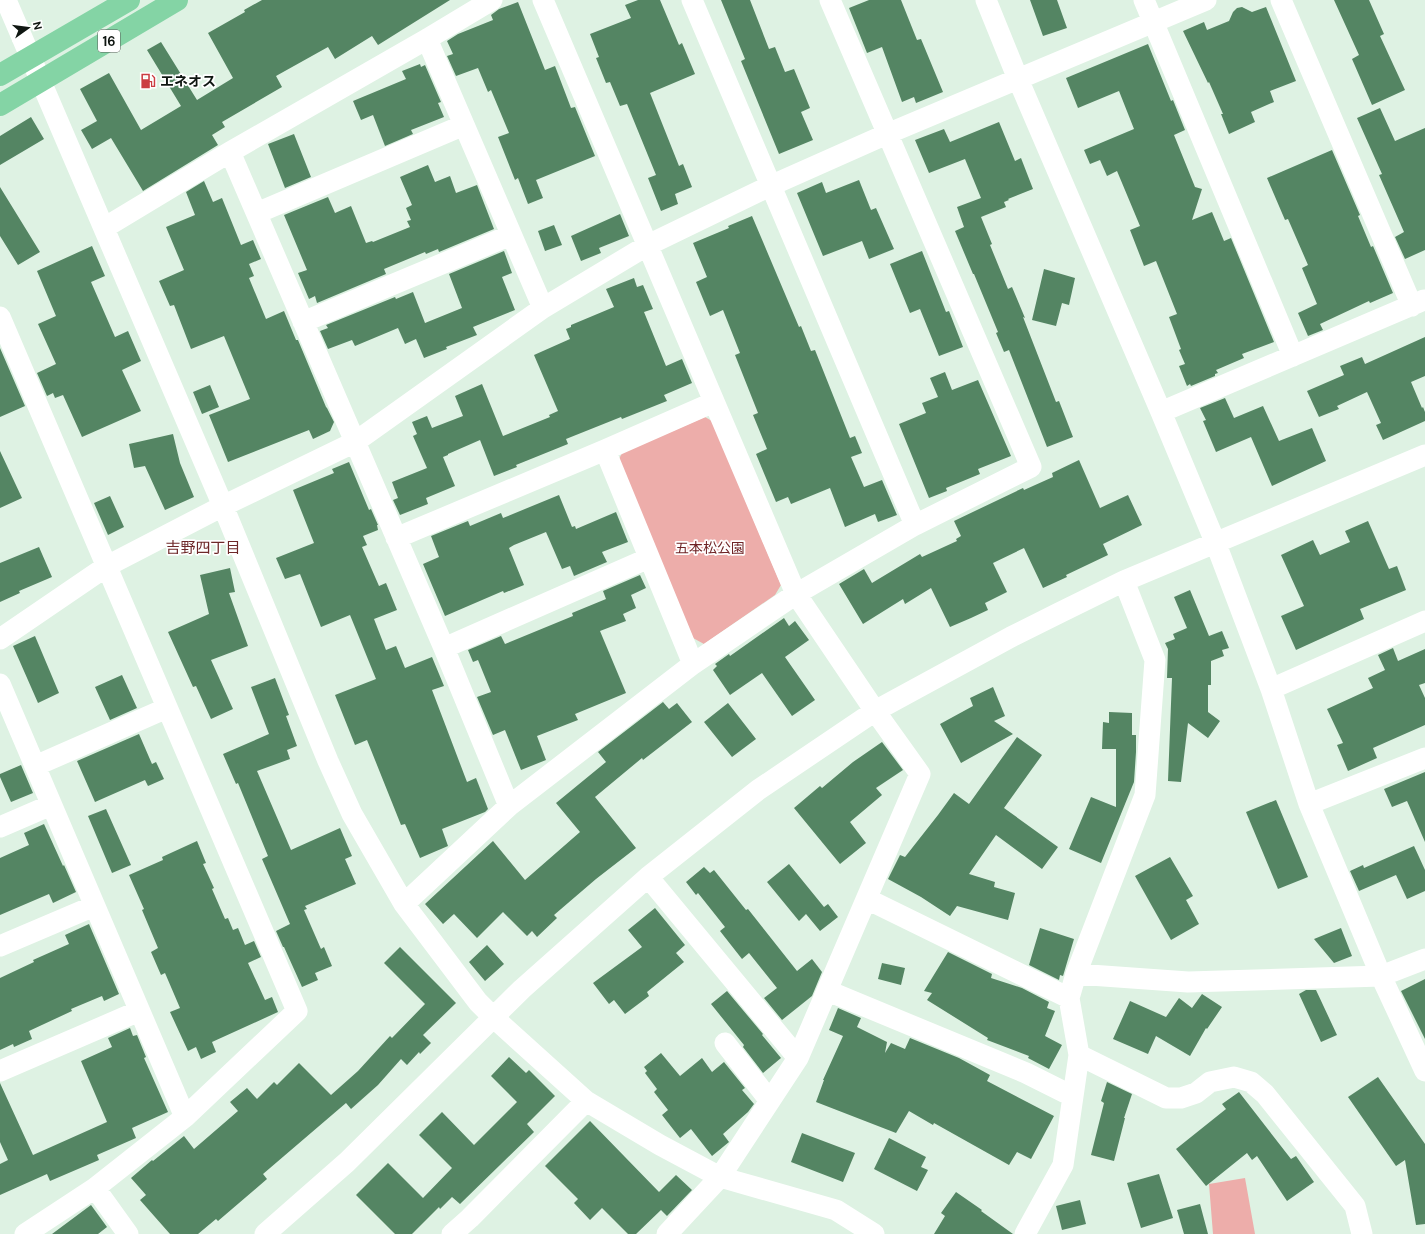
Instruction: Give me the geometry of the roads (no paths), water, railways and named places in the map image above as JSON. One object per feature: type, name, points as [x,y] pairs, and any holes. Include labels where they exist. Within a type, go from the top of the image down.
[{"type":"main road","name":"16","points":[[0,75],[129,0]]},
{"type":"main road","name":"16","points":[[0,105],[177,0]]},
{"type":"street","points":[[6,0],[223,506],[328,761],[352,814],[404,904],[478,1002],[492,1017],[586,1101],[660,1146],[720,1178],[836,1210],[874,1234]]},
{"type":"street","points":[[104,228],[230,152],[492,0]]},
{"type":"street","points":[[543,0],[796,594],[875,711],[920,774],[798,1058],[720,1178],[667,1234]]},
{"type":"street","points":[[692,0],[915,525]]},
{"type":"street","points":[[404,904],[509,806],[692,664],[796,594],[915,525],[1031,466],[830,0]]},
{"type":"street","points":[[986,0],[1018,79],[1216,544],[1271,688],[1310,804],[1381,976],[1425,1071]]},
{"type":"street","points":[[1144,0],[1293,356]]},
{"type":"street","points":[[0,639],[107,566],[223,506],[355,442],[543,308],[648,245],[770,186],[887,134],[1206,0]]},
{"type":"street","points":[[1161,412],[1419,303],[1281,0]]},
{"type":"street","points":[[427,39],[543,308]]},
{"type":"street","points":[[257,213],[464,125]]},
{"type":"street","points":[[230,152],[444,648],[509,806]]},
{"type":"street","points":[[303,322],[511,235]]},
{"type":"street","points":[[0,317],[297,1011],[185,1117],[95,1188],[25,1234]]},
{"type":"street","points":[[396,538],[605,450],[714,402]]},
{"type":"street","points":[[605,450],[692,664]]},
{"type":"street","points":[[265,1234],[347,1162],[522,989],[648,877],[758,790],[875,711],[1011,638],[1124,581],[1216,544],[1425,455]]},
{"type":"street","points":[[444,648],[649,558]]},
{"type":"street","points":[[1025,1234],[1063,1165],[1079,1055],[1069,998],[1076,974],[1145,795],[1155,660],[1124,581]]},
{"type":"street","points":[[1271,688],[1425,621]]},
{"type":"street","points":[[0,684],[185,1117]]},
{"type":"street","points":[[35,766],[168,708]]},
{"type":"street","points":[[1310,804],[1425,758]]},
{"type":"street","points":[[0,827],[52,805]]},
{"type":"street","points":[[648,877],[798,1058]]},
{"type":"street","points":[[867,899],[1069,998]]},
{"type":"street","points":[[0,946],[94,906]]},
{"type":"street","points":[[1076,974],[1188,982],[1381,976],[1425,959]]},
{"type":"street","points":[[828,991],[1026,1073],[1072,1096]]},
{"type":"street","points":[[0,1072],[139,1011]]},
{"type":"street","points":[[725,1043],[770,1101]]},
{"type":"street","points":[[1079,1055],[1166,1098],[1181,1098],[1196,1093],[1210,1082],[1234,1077],[1251,1082],[1265,1094],[1355,1206],[1362,1234]]},
{"type":"street","points":[[452,1234],[470,1218],[586,1101]]},
{"type":"street","points":[[95,1188],[128,1234]]},
{"type":"place","name":"エネオス","points":[[148,81]]},
{"type":"district","name":"吉野四丁目","points":[[203,548]]},
{"type":"park label","name":"五本松公園","points":[[710,548]]}]
